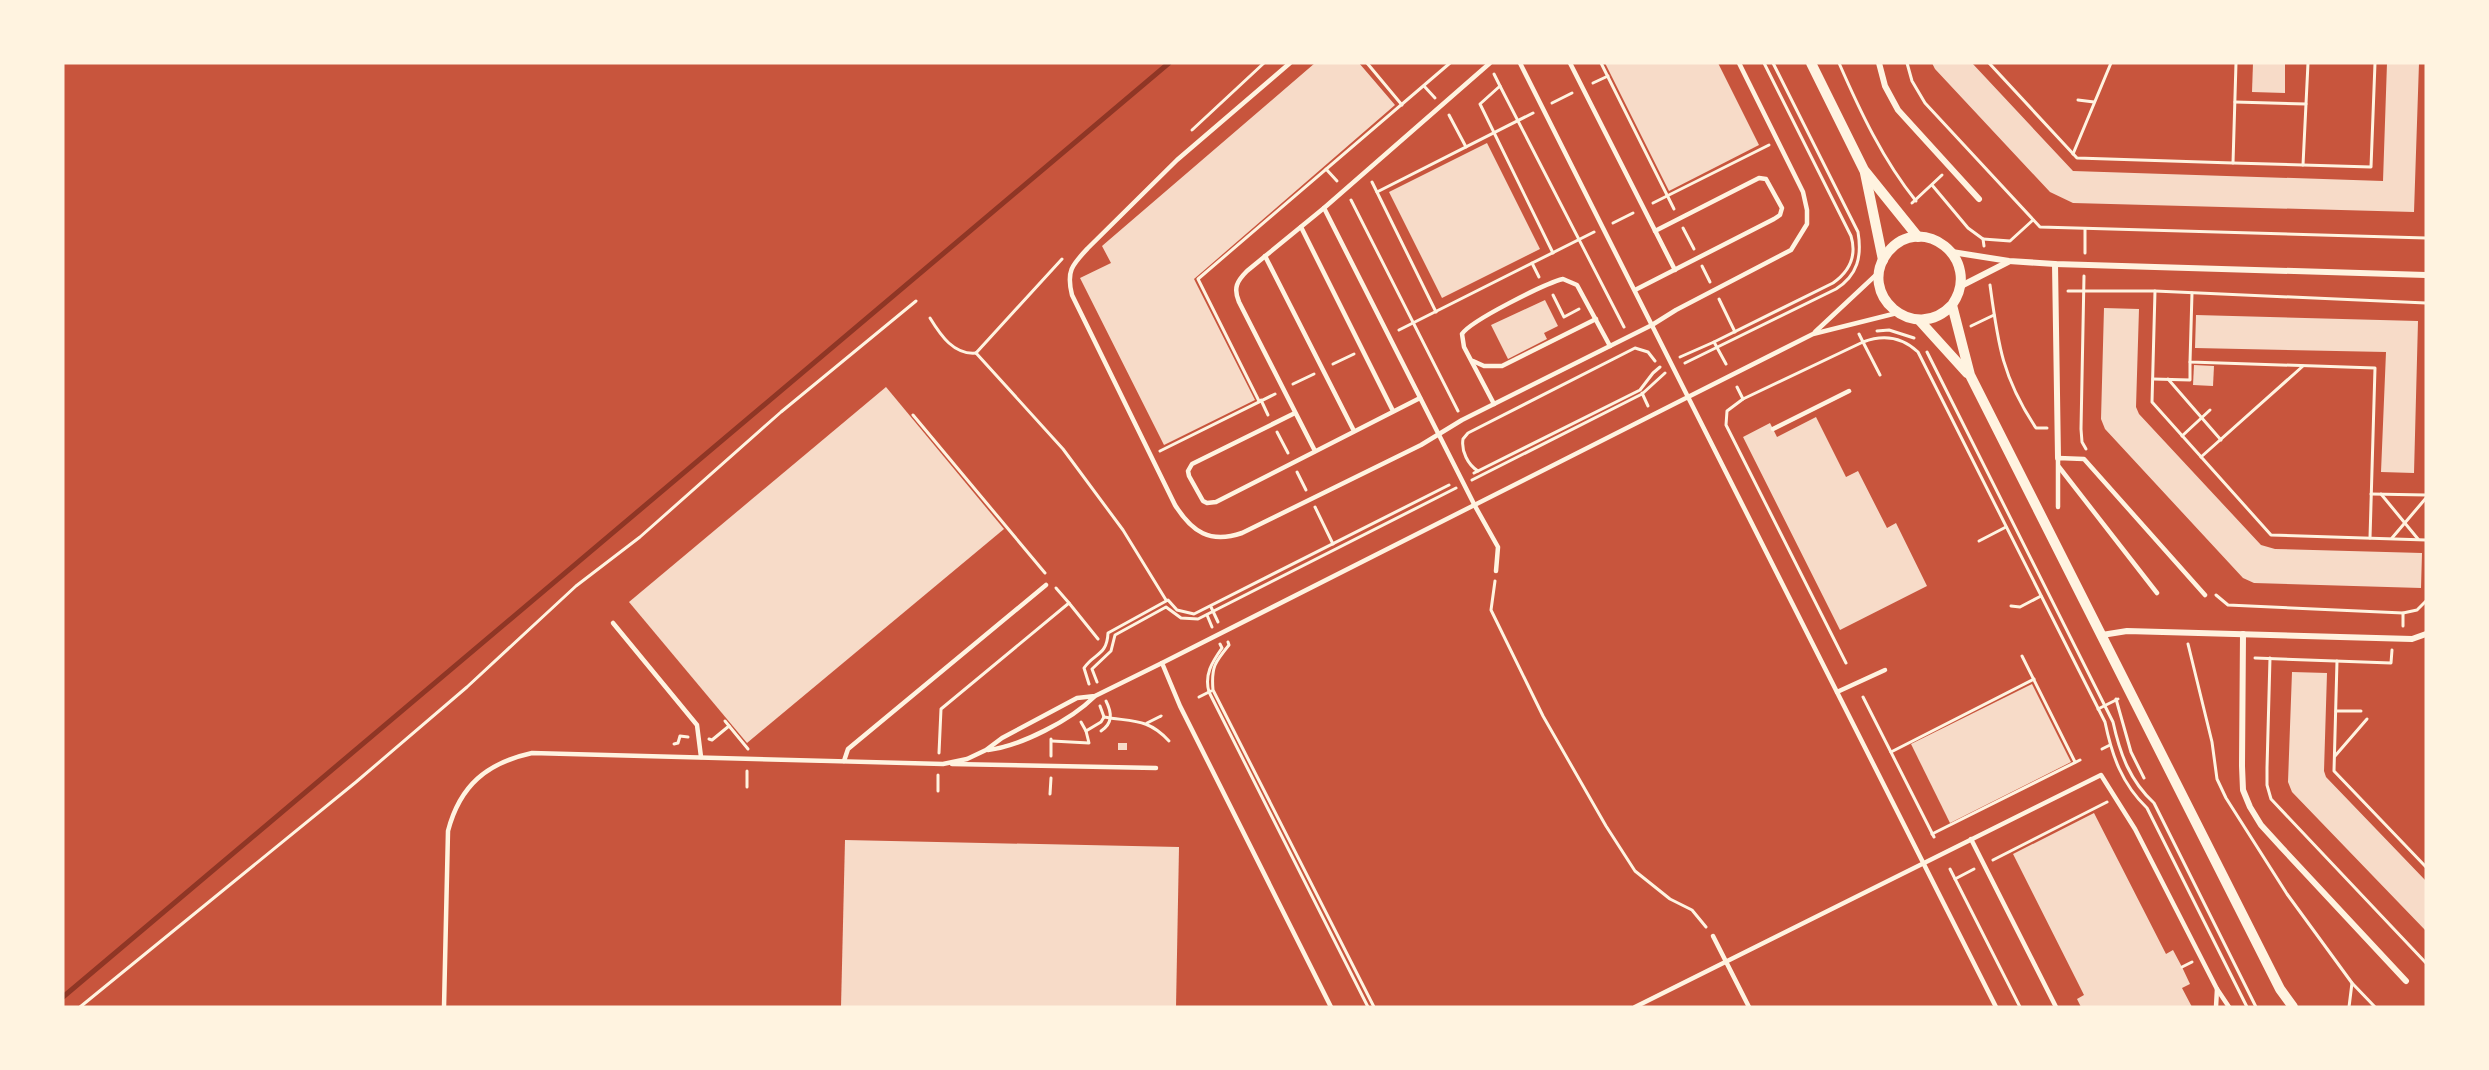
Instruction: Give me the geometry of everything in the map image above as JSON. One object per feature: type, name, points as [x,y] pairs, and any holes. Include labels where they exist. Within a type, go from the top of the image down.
[{"type":"street","points":[[1810,63],[1864,170],[1918,237]]},
{"type":"street","points":[[1879,63],[1885,86],[1898,110],[1979,199]]},
{"type":"street","points":[[1864,170],[1883,260]]},
{"type":"street","points":[[1919,320],[1937,316],[1952,305],[1961,286],[1960,268],[1952,252],[1936,240],[1918,237],[1900,242],[1890,250],[1883,260],[1880,288],[1884,297],[1898,313],[1919,320],[1970,375]]},
{"type":"street","points":[[1952,252],[2009,261],[2055,264],[2426,275]]},
{"type":"street","points":[[1961,286],[2009,261]]},
{"type":"street","points":[[2055,264],[2058,458]]},
{"type":"street","points":[[1952,305],[1970,375],[2280,989],[2293,1007]]},
{"type":"street","points":[[2102,635],[2127,631],[2412,639],[2426,634]]},
{"type":"street","points":[[2243,634],[2242,766],[2243,790],[2250,807],[2261,825],[2406,981]]},
{"type":"street","points":[[2280,989],[2285,1007]]},
{"type":"lane","points":[[1290,63],[1178,160],[1088,248],[1069,272],[1068,282],[1071,295],[1183,518],[1204,534],[1227,538],[1311,500],[1494,404],[1652,325],[1676,310],[1791,250],[1807,224],[1808,210],[1803,192],[1739,63]]},
{"type":"lane","points":[[1315,451],[1236,295],[1235,288],[1242,277],[1265,256],[1324,208],[1490,63]]},
{"type":"lane","points":[[1520,63],[1996,1007]]},
{"type":"lane","points":[[1570,63],[1675,270]]},
{"type":"lane","points":[[1635,290],[1778,218],[1781,204],[1768,181],[1759,178],[1655,231]]},
{"type":"lane","points":[[1324,208],[1498,547],[1496,571]]},
{"type":"lane","points":[[1301,227],[1393,411]]},
{"type":"lane","points":[[1265,256],[1354,431]]},
{"type":"lane","points":[[1813,334],[1880,272]]},
{"type":"lane","points":[[1494,404],[1461,340],[1466,328],[1556,281],[1563,279],[1577,285],[1610,346]]},
{"type":"lane","points":[[986,750],[1007,748],[1043,730],[1083,708],[1102,692],[1813,334],[1898,313]]},
{"type":"lane","points":[[1471,359],[1484,366],[1502,366],[1596,319]]},
{"type":"lane","points":[[1773,429],[1849,391]]},
{"type":"lane","points":[[1295,412],[1192,464],[1188,471],[1203,501],[1211,503],[1420,398]]},
{"type":"lane","points":[[2058,507],[2058,458],[2084,459],[2205,595]]},
{"type":"lane","points":[[2058,466],[2157,593]]},
{"type":"lane","points":[[844,761],[848,749],[1046,585]]},
{"type":"lane","points":[[613,623],[697,725],[701,757]]},
{"type":"lane","points":[[1162,663],[1180,706],[1331,1007]]},
{"type":"lane","points":[[1837,692],[1885,670]]},
{"type":"lane","points":[[941,764],[967,759],[1077,698],[1095,696]]},
{"type":"lane","points":[[444,1007],[448,831],[453,811],[474,781],[490,768],[509,758],[532,753],[1156,768]]},
{"type":"lane","points":[[1635,1007],[2101,775],[2135,829],[2217,989],[2229,1007]]},
{"type":"lane","points":[[1971,838],[2056,1007]]},
{"type":"lane","points":[[1713,936],[1749,1007]]},
{"type":"lane","points":[[2216,1007],[2217,989]]},
{"type":"path","points":[[1367,63],[1402,105]]},
{"type":"path","points":[[1439,63],[1444,69]]},
{"type":"path","points":[[1338,182],[1326,169],[1450,63]]},
{"type":"path","points":[[1601,63],[1675,211]]},
{"type":"path","points":[[1839,63],[1860,111],[1900,181],[1916,201]]},
{"type":"path","points":[[1907,63],[1912,81],[1925,103],[2040,227],[2426,238]]},
{"type":"path","points":[[1989,63],[2077,158],[2371,167],[2375,63]]},
{"type":"path","points":[[2073,154],[2111,63]]},
{"type":"path","points":[[2233,163],[2236,63]]},
{"type":"path","points":[[2303,165],[2308,63]]},
{"type":"path","points":[[1494,74],[1624,327]]},
{"type":"path","points":[[1593,83],[1608,76]]},
{"type":"path","points":[[1424,86],[1435,99]]},
{"type":"path","points":[[1500,86],[1480,104],[1553,253]]},
{"type":"path","points":[[1552,103],[1577,91]]},
{"type":"path","points":[[2079,100],[2094,102]]},
{"type":"path","points":[[2235,102],[2306,104]]},
{"type":"path","points":[[1446,111],[1454,121],[1466,147]]},
{"type":"path","points":[[1377,192],[1535,112]]},
{"type":"path","points":[[1791,134],[1798,130]]},
{"type":"path","points":[[1653,203],[1773,143]]},
{"type":"path","points":[[1364,186],[1371,181],[1436,312]]},
{"type":"path","points":[[1912,203],[1932,185],[1968,228],[1983,238],[2010,241],[2033,220]]},
{"type":"path","points":[[1350,198],[1458,411]]},
{"type":"path","points":[[1613,223],[1637,211]]},
{"type":"path","points":[[1682,226],[1695,251]]},
{"type":"path","points":[[2085,229],[2085,253]]},
{"type":"path","points":[[1398,331],[1595,232]]},
{"type":"path","points":[[1851,236],[1858,232]]},
{"type":"path","points":[[1983,238],[1984,246]]},
{"type":"path","points":[[1532,263],[1539,278]]},
{"type":"path","points":[[1702,266],[1711,283]]},
{"type":"path","points":[[2085,275],[2081,429],[2082,442],[2089,453]]},
{"type":"path","points":[[1989,280],[2001,355],[2008,379],[2021,406],[2036,428],[2058,428]]},
{"type":"path","points":[[1833,283],[1836,289]]},
{"type":"path","points":[[1843,285],[1850,299]]},
{"type":"path","points":[[2056,291],[2155,291],[2426,303]]},
{"type":"path","points":[[2155,291],[2152,402],[2271,535],[2426,540]]},
{"type":"path","points":[[1552,293],[1564,317],[1584,306]]},
{"type":"path","points":[[2153,379],[2190,380],[2192,293]]},
{"type":"path","points":[[1600,298],[1607,294]]},
{"type":"path","points":[[1717,295],[1735,332]]},
{"type":"path","points":[[80,1007],[356,782],[467,687],[576,586],[640,537],[781,412],[916,302]]},
{"type":"path","points":[[1970,327],[1994,315]]},
{"type":"path","points":[[930,318],[941,336],[961,352],[976,353],[1063,449],[1123,530],[1167,601],[1177,610],[1188,615],[1211,607],[1449,485]]},
{"type":"path","points":[[1861,322],[1867,333],[1889,330],[1919,340]]},
{"type":"path","points":[[1859,333],[1880,375]]},
{"type":"path","points":[[1846,663],[1725,420],[1727,411],[1743,399],[1872,338],[1888,337],[1905,342],[1918,352],[2105,723],[2112,756],[2130,791],[2147,808],[2247,1007]]},
{"type":"path","points":[[1680,357],[1714,342]]},
{"type":"path","points":[[1166,607],[1181,618],[1198,619],[1642,394],[1663,374],[1717,347],[1726,366]]},
{"type":"path","points":[[1637,348],[1648,352],[1660,367],[1640,390],[1476,472],[1464,453],[1462,439],[1468,433],[1637,348]]},
{"type":"path","points":[[1925,348],[2113,722],[2120,753],[2139,789],[2154,803],[2256,1007]]},
{"type":"path","points":[[1330,366],[1355,353]]},
{"type":"path","points":[[2190,362],[2375,368],[2370,538]]},
{"type":"path","points":[[2202,457],[2304,366]]},
{"type":"path","points":[[1291,386],[1316,373]]},
{"type":"path","points":[[2168,379],[2221,440]]},
{"type":"path","points":[[1737,387],[1743,399]]},
{"type":"path","points":[[1150,456],[1275,393]]},
{"type":"path","points":[[1261,400],[1269,416]]},
{"type":"path","points":[[2182,436],[2210,410]]},
{"type":"path","points":[[913,415],[1046,576]]},
{"type":"path","points":[[1276,431],[1289,455]]},
{"type":"path","points":[[1720,437],[1730,432]]},
{"type":"path","points":[[1297,470],[1308,494]]},
{"type":"path","points":[[2372,494],[2426,496]]},
{"type":"path","points":[[2381,494],[2418,539]]},
{"type":"path","points":[[2391,539],[2426,496]]},
{"type":"path","points":[[1314,506],[1334,544]]},
{"type":"path","points":[[1978,541],[2006,527]]},
{"type":"path","points":[[1496,571],[1491,610],[1543,716],[1606,826],[1635,871],[1670,899],[1692,910],[1713,936]]},
{"type":"path","points":[[1054,585],[1098,639]]},
{"type":"path","points":[[2215,594],[2228,605],[2403,613],[2417,610],[2426,601]]},
{"type":"path","points":[[2011,606],[2020,607],[2041,597]]},
{"type":"path","points":[[1166,607],[1167,601]]},
{"type":"path","points":[[1090,685],[1084,668],[1106,647],[1108,633],[1167,601]]},
{"type":"path","points":[[938,791],[941,764],[940,709],[1069,603]]},
{"type":"path","points":[[1101,731],[1111,718],[1111,710],[1092,669],[1111,651],[1115,635],[1166,607]]},
{"type":"path","points":[[1211,607],[1218,622]]},
{"type":"path","points":[[2403,613],[2403,628]]},
{"type":"path","points":[[1207,615],[1222,648],[1208,674],[1211,691],[1368,1007]]},
{"type":"path","points":[[1229,645],[1216,661],[1211,673],[1211,691],[1374,1007]]},
{"type":"path","points":[[2253,658],[2391,663],[2392,645]]},
{"type":"path","points":[[1863,697],[1933,836],[2078,761],[2022,656]]},
{"type":"path","points":[[2270,658],[2267,784],[2271,799],[2426,963]]},
{"type":"path","points":[[2337,661],[2334,771],[2426,867]]},
{"type":"path","points":[[1891,752],[2034,679]]},
{"type":"path","points":[[1199,697],[1211,691]]},
{"type":"path","points":[[2098,709],[2118,698],[2131,752],[2144,778]]},
{"type":"path","points":[[1100,706],[1104,717]]},
{"type":"path","points":[[2336,711],[2361,711]]},
{"type":"path","points":[[1147,723],[1161,716]]},
{"type":"path","points":[[1104,717],[1147,723],[1161,732],[1169,741]]},
{"type":"path","points":[[1086,731],[1101,722],[1104,717]]},
{"type":"path","points":[[1051,741],[1089,743],[1086,731],[1079,719]]},
{"type":"path","points":[[2334,757],[2367,719]]},
{"type":"path","points":[[725,720],[748,748]]},
{"type":"path","points":[[673,744],[678,743],[680,736],[712,740],[729,726]]},
{"type":"path","points":[[1050,794],[1052,734]]},
{"type":"path","points":[[2102,749],[2110,745]]},
{"type":"path","points":[[1993,860],[2103,804]]},
{"type":"path","points":[[1950,869],[2020,1007]]},
{"type":"path","points":[[1955,879],[1974,869]]},
{"type":"path","points":[[1950,894],[1960,889]]},
{"type":"path","points":[[2208,953],[2218,948]]},
{"type":"path","points":[[2182,967],[2194,961]]},
{"type":"path","points":[[2349,1007],[2352,983]]},
{"type":"building","points":[[1315,63],[1359,63],[1395,105],[1194,279],[1255,400],[1164,445],[1080,278],[1111,263],[1102,246]]},
{"type":"building","points":[[1605,63],[1718,63],[1759,145],[1669,191]]},
{"type":"building","points":[[1932,63],[1972,63],[2073,171],[2383,181],[2387,63],[2419,63],[2414,212],[2073,203],[2050,192],[1935,69]]},
{"type":"building","points":[[2253,63],[2285,63],[2285,93],[2252,92]]},
{"type":"building","points":[[1487,143],[1540,249],[1442,298],[1389,192]]},
{"type":"building","points":[[1545,300],[1558,326],[1544,333],[1547,339],[1508,359],[1491,325]]},
{"type":"building","points":[[2104,308],[2139,309],[2136,407],[2139,414],[2261,545],[2275,549],[2422,553],[2421,588],[2254,583],[2243,578],[2105,429],[2101,419]]},
{"type":"building","points":[[2196,315],[2418,321],[2414,473],[2381,472],[2386,352],[2195,348]]},
{"type":"building","points":[[2194,365],[2214,366],[2213,386],[2193,385]]},
{"type":"building","points":[[886,387],[1004,529],[747,743],[629,602]]},
{"type":"building","points":[[1816,417],[1846,477],[1858,471],[1887,528],[1896,523],[1927,586],[1840,630],[1743,437],[1770,423],[1777,437]]},
{"type":"building","points":[[2292,672],[2327,673],[2324,771],[2326,777],[2426,881],[2426,931],[2292,792],[2288,782]]},
{"type":"building","points":[[2032,684],[2071,762],[1950,823],[1911,744]]},
{"type":"building","points":[[1118,743],[1127,743],[1127,750],[1118,750]]},
{"type":"building","points":[[2094,813],[2166,954],[2173,950],[2182,967],[2190,984],[2182,988],[2192,1007],[2081,1007],[2077,999],[2084,995],[2013,854]]},
{"type":"building","points":[[845,840],[1179,847],[1176,1007],[841,1007]]},
{"type":"waterway","points":[[63,997],[1169,63]]}]
